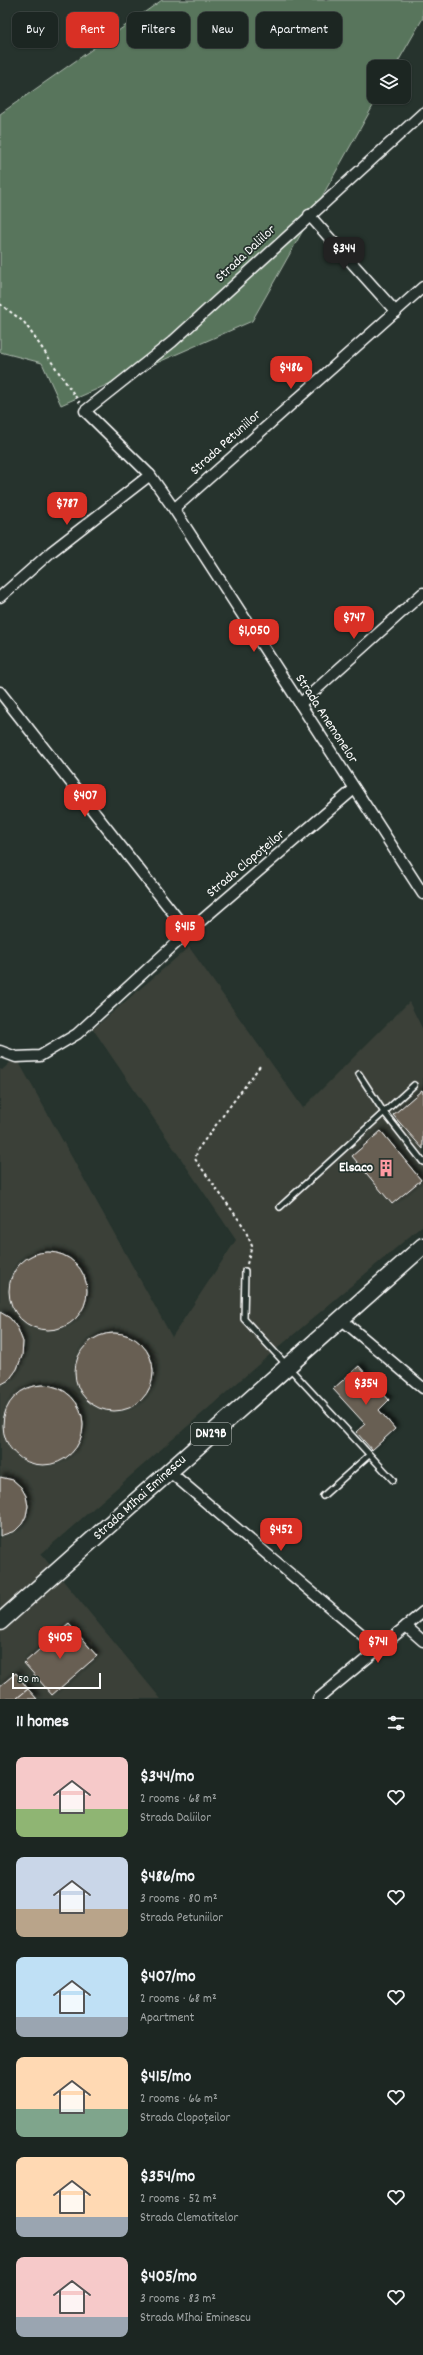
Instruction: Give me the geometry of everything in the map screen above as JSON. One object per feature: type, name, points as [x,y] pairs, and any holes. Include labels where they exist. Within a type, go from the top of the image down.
[{"type":"main road","name":"Strada MIhai Eminescu","points":[[0,1622],[423,1246]]},
{"type":"street","name":"Strada Daliilor","points":[[85,411],[172,342],[309,215],[423,113]]},
{"type":"street","points":[[309,215],[396,312]]},
{"type":"street","name":"Strada Petuniilor","points":[[174,509],[423,287]]},
{"type":"street","name":"Strada Anemonelor","points":[[85,411],[150,475],[174,509],[423,894]]},
{"type":"street","points":[[0,597],[51,552],[150,475]]},
{"type":"street","points":[[300,704],[423,593]]},
{"type":"street","points":[[0,692],[188,932]]},
{"type":"street","name":"Strada Clopoțeilor","points":[[0,1051],[16,1057],[40,1056],[77,1034],[188,932],[354,789]]},
{"type":"street","points":[[341,1319],[423,1388]]},
{"type":"street","points":[[170,1472],[379,1649]]},
{"type":"street","points":[[318,1699],[423,1612]]},
{"type":"street","points":[[406,1626],[423,1641]]},
{"type":"lane","points":[[359,1074],[383,1111],[423,1162]]},
{"type":"lane","points":[[280,1207],[383,1111],[414,1085]]},
{"type":"lane","points":[[245,1271],[244,1319],[393,1480]]},
{"type":"lane","points":[[323,1496],[369,1454]]},
{"type":"path","points":[[0,304],[24,322],[85,411]]},
{"type":"path","points":[[245,1271],[252,1246],[244,1227],[195,1159],[198,1149],[260,1066]]},
{"type":"shaded area","points":[[189,947],[303,1108],[409,1002],[423,1030],[423,1225],[266,1358],[41,1554],[161,1699],[0,1699],[0,1069],[2,1070],[16,1057],[172,1337],[236,1240],[93,1029]]},
{"type":"green space","points":[[162,0],[423,0],[423,18],[399,60],[367,60],[367,104],[374,104],[252,321],[61,405],[42,363],[0,352],[0,114],[94,48],[119,48],[119,30],[127,25],[127,48],[190,48],[190,12],[145,12]]},
{"type":"building","points":[[422,1090],[423,1092],[423,1149],[393,1115]]},
{"type":"building","name":"Elsaco","points":[[381,1131],[421,1180],[392,1204],[352,1156]]},
{"type":"building","points":[[40,1252],[56,1252],[70,1258],[81,1269],[87,1283],[87,1299],[81,1313],[70,1324],[56,1330],[40,1330],[26,1324],[15,1313],[9,1299],[9,1283],[15,1269],[26,1258]]},
{"type":"building","points":[[0,1312],[10,1318],[18,1329],[23,1342],[22,1356],[17,1369],[9,1380],[0,1385]]},
{"type":"building","points":[[114,1333],[129,1336],[141,1345],[150,1357],[153,1372],[150,1387],[141,1399],[129,1408],[114,1411],[99,1408],[87,1399],[78,1387],[75,1372],[78,1357],[87,1345],[99,1336]]},
{"type":"building","points":[[359,1366],[389,1400],[379,1410],[395,1429],[372,1450],[356,1432],[365,1424],[333,1389]]},
{"type":"building","points":[[43,1385],[58,1388],[71,1397],[80,1410],[83,1425],[80,1440],[71,1453],[58,1462],[43,1465],[28,1462],[15,1453],[6,1440],[3,1425],[6,1410],[15,1397],[28,1388]]},
{"type":"building","points":[[0,1477],[13,1480],[21,1487],[26,1496],[28,1506],[26,1516],[22,1524],[15,1531],[0,1536]]},
{"type":"building","points":[[69,1624],[97,1656],[52,1695],[24,1663]]},
{"type":"building","points":[[16,1673],[28,1689],[16,1699],[0,1699],[0,1686]]},
{"type":"building","points":[[28,1689],[37,1699],[16,1699]]},
{"type":"place","name":"Elsaco","points":[[386,1168]]}]
